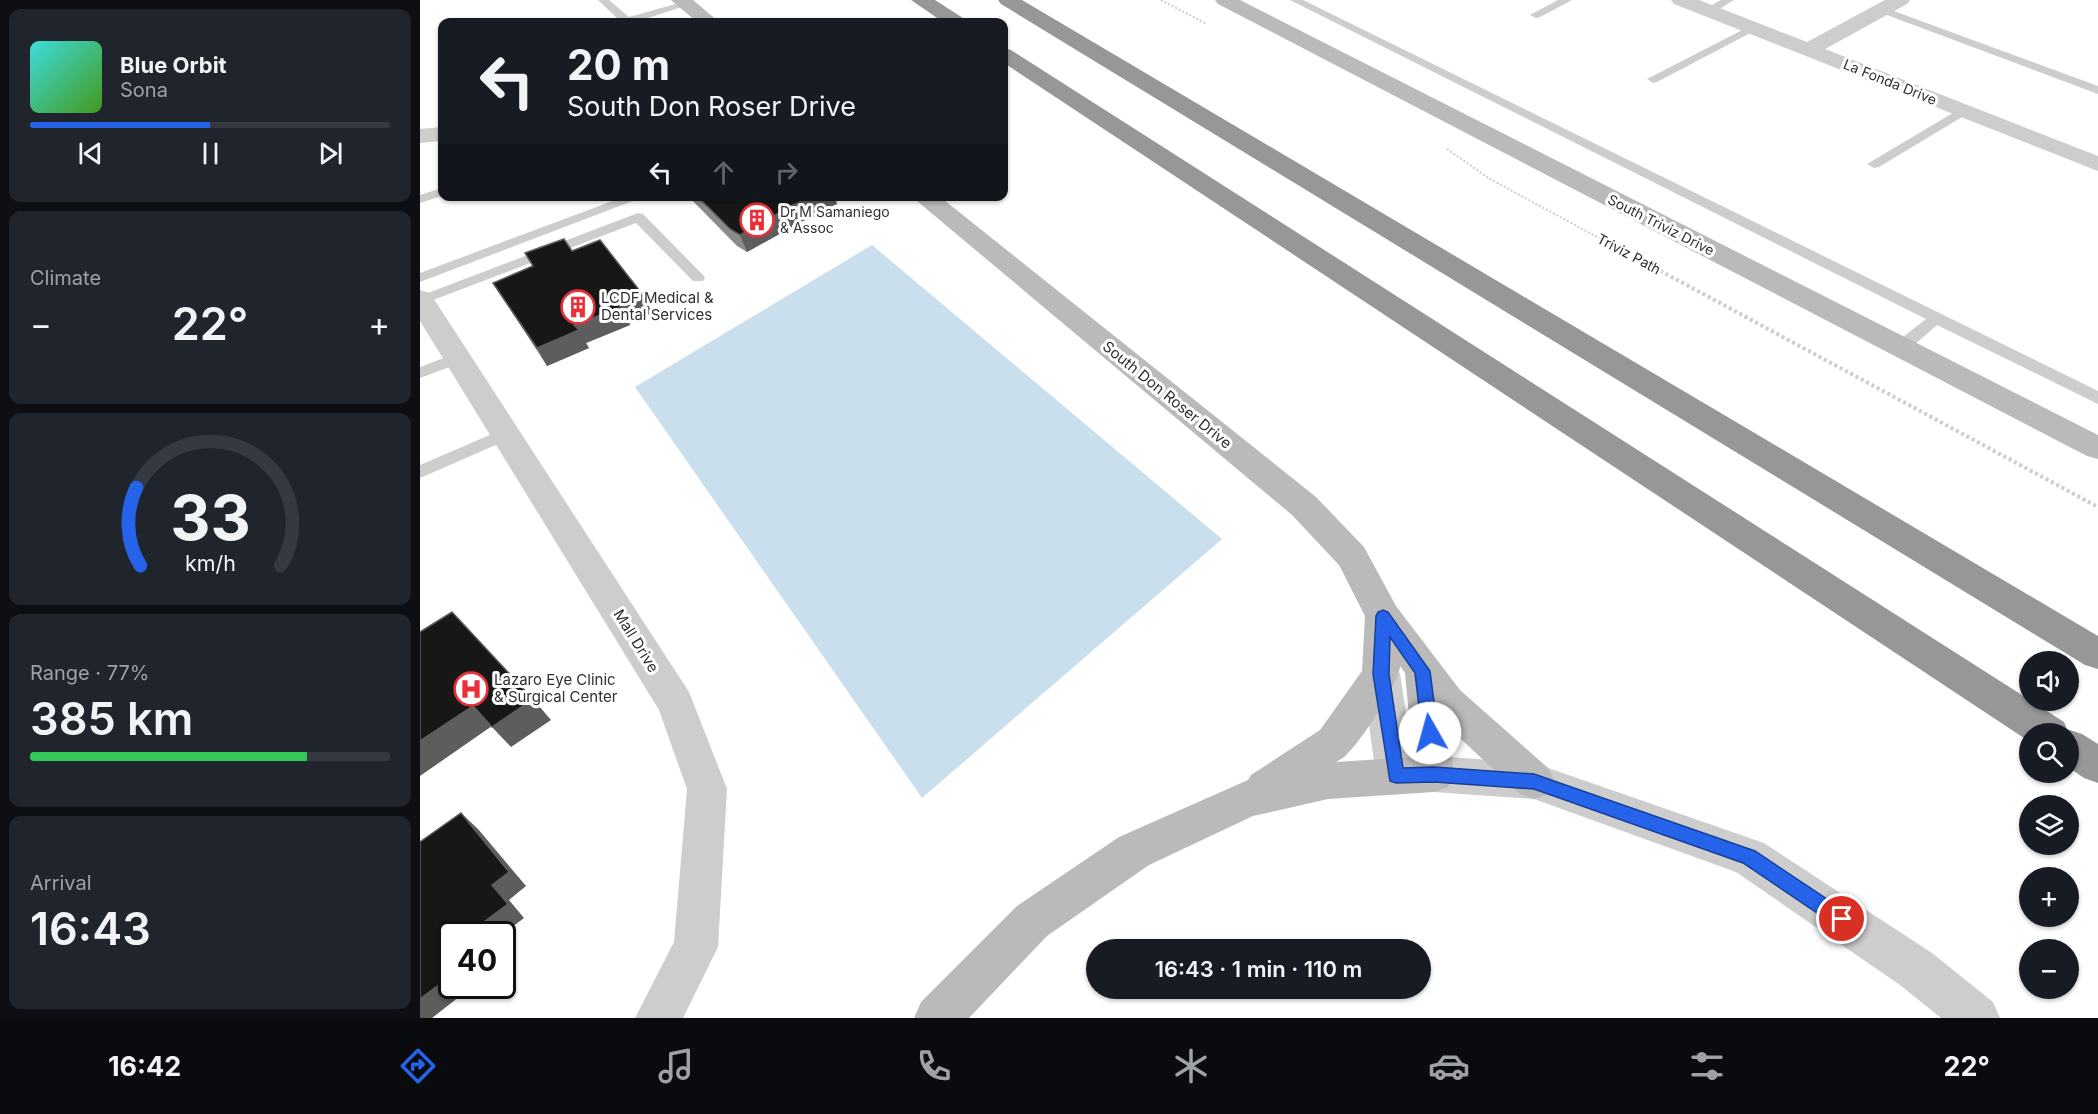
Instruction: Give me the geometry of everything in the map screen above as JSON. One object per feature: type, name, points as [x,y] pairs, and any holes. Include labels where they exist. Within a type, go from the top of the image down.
[{"type":"highway","points":[[921,0],[950,18]]},
{"type":"highway","points":[[1008,0],[2098,654]]},
{"type":"highway","points":[[1008,57],[2033,723]]},
{"type":"highway","points":[[2079,753],[2098,765]]},
{"type":"street","name":"South Triviz Drive","points":[[1225,0],[1899,348],[2098,448]]},
{"type":"street","name":"La Fonda Drive","points":[[1681,0],[2098,164]]},
{"type":"street","points":[[684,2],[704,18]]},
{"type":"street","points":[[1808,50],[1891,5]]},
{"type":"street","points":[[420,136],[438,134]]},
{"type":"street","name":"South Don Roser Drive","points":[[929,201],[1304,506],[1352,556],[1383,616],[1423,671],[1415,775]]},
{"type":"street","name":"Mall Drive","points":[[422,302],[676,704],[707,789],[696,946],[658,1018]]},
{"type":"street","name":"South Don Roser Drive","points":[[1383,616],[1381,674],[1415,775]]},
{"type":"street","points":[[1423,671],[1447,702],[1534,782]]},
{"type":"street","points":[[938,1018],[1032,921],[1134,851],[1248,799],[1334,742],[1381,674]]},
{"type":"street","points":[[1248,799],[1328,781],[1415,775],[1534,782],[1749,857],[1916,969],[1977,1018]]},
{"type":"lane","points":[[603,0],[623,18]]},
{"type":"lane","points":[[1295,0],[2098,399]]},
{"type":"lane","points":[[1536,15],[1567,0]]},
{"type":"lane","points":[[1709,11],[1729,0]]},
{"type":"lane","points":[[638,18],[684,2]]},
{"type":"lane","points":[[1891,5],[2098,90]]},
{"type":"lane","points":[[1653,79],[1752,28]]},
{"type":"lane","points":[[1874,164],[1963,111]]},
{"type":"lane","points":[[420,200],[438,193]]},
{"type":"lane","points":[[422,302],[542,233],[627,201]]},
{"type":"lane","points":[[422,302],[638,217],[698,278]]},
{"type":"lane","points":[[542,233],[556,249]]},
{"type":"lane","points":[[1899,348],[1936,318]]},
{"type":"lane","points":[[420,373],[457,358]]},
{"type":"lane","points":[[420,472],[506,434]]},
{"type":"path","points":[[1161,0],[1215,27]]},
{"type":"path","name":"Triviz Path","points":[[1442,146],[1490,179],[2098,507]]},
{"type":"water","points":[[872,245],[1222,539],[922,798],[635,387]]},
{"type":"building","points":[[702,201],[802,201],[785,208],[740,235],[730,229]]},
{"type":"building","name":"LCDF Medical & Dental Services","points":[[564,239],[572,251],[600,240],[643,295],[619,304],[621,307],[574,325],[579,330],[537,348],[493,283],[533,266],[525,253]]},
{"type":"building","name":"Lazaro Eye Clinic & Surgical Center","points":[[452,612],[533,699],[492,727],[473,706],[420,741],[420,632]]},
{"type":"building","points":[[461,813],[509,872],[492,885],[508,904],[485,921],[438,921],[438,986],[420,999],[420,842]]},
{"type":"place","name":"Dr M Samaniego & Assoc","points":[[757,220]]},
{"type":"place","name":"LCDF Medical & Dental Services","points":[[578,307]]},
{"type":"place","name":"Lazaro Eye Clinic & Surgical Center","points":[[471,689]]},
{"type":"route","points":[[1430,733],[1423,671],[1383,616],[1381,674],[1396,776],[1434,774],[1534,782],[1749,857],[1842,919]]}]
